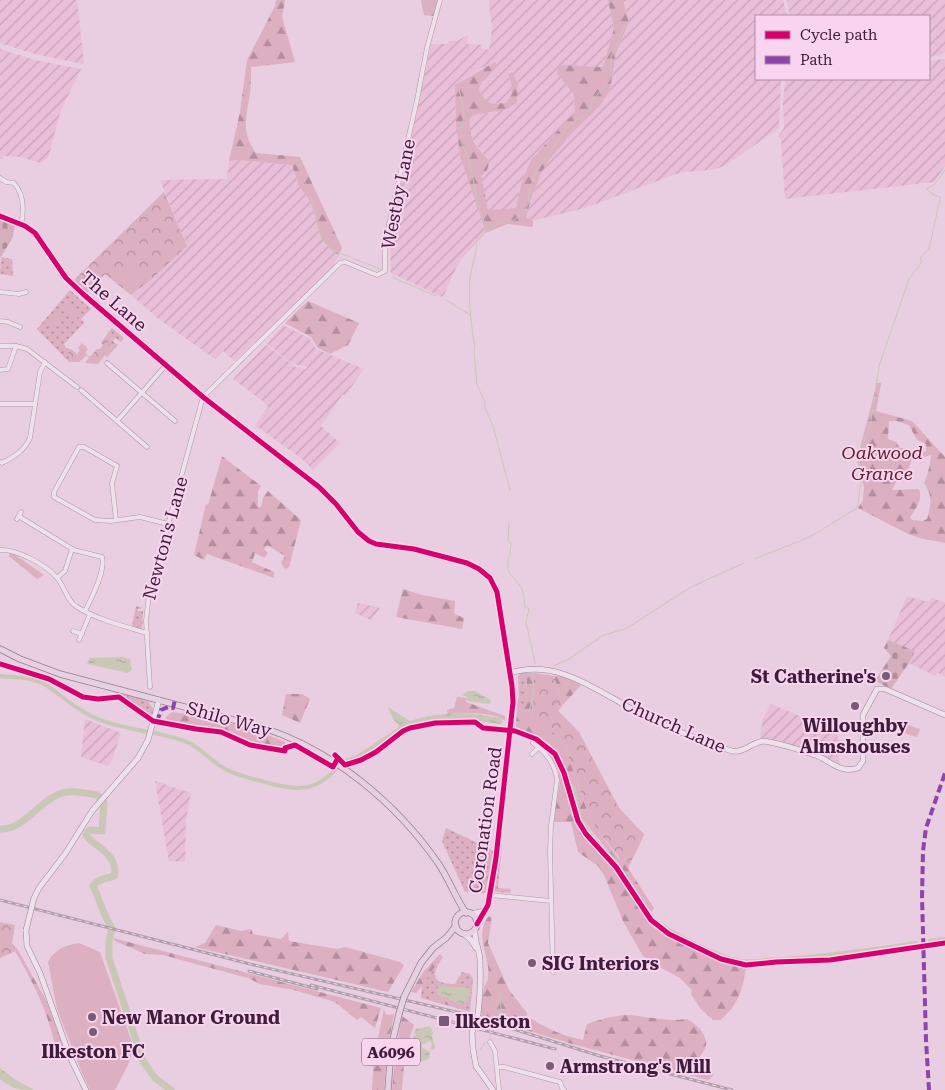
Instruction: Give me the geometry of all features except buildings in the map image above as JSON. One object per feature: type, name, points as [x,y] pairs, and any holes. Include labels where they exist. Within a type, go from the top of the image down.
[{"type":"main road","name":"Shilo Way","points":[[0,649],[20,659],[60,674],[277,732],[312,748],[382,799],[415,833],[442,868],[456,897],[468,913]]},
{"type":"main road","name":"Shilo Way","points":[[456,897],[457,918]]},
{"type":"main road","points":[[468,913],[476,919],[476,927],[471,933],[462,933],[456,926],[457,918],[468,913]]},
{"type":"main road","name":"A6096","points":[[388,1090],[391,1048],[398,1014],[404,997],[421,963],[433,948],[446,938],[456,926]]},
{"type":"main road","name":"A6096","points":[[446,938],[462,933]]},
{"type":"street","name":"Westby Lane","points":[[203,397],[340,263],[345,262],[377,275],[385,271],[385,245],[389,224],[427,48],[440,0]]},
{"type":"street","points":[[0,178],[6,182],[14,183],[20,190],[23,211],[21,224]]},
{"type":"street","name":"The Lane","points":[[0,216],[21,224],[35,233],[66,278],[74,286],[203,397]]},
{"type":"street","points":[[0,292],[18,294],[26,292]]},
{"type":"street","points":[[0,321],[8,322],[19,328]]},
{"type":"street","points":[[0,345],[16,346],[27,350],[77,387]]},
{"type":"street","points":[[0,370],[8,369],[16,346]]},
{"type":"street","points":[[1,462],[2,464],[14,457],[28,442],[40,372],[45,362]]},
{"type":"street","points":[[107,362],[114,366],[174,421]]},
{"type":"street","points":[[117,421],[166,365]]},
{"type":"street","points":[[81,390],[147,447]]},
{"type":"street","name":"Newton's Lane","points":[[150,687],[147,633],[149,594],[203,397]]},
{"type":"street","name":"Coronation Road","points":[[203,397],[322,491],[336,504],[358,532],[369,541],[376,544],[414,549],[455,559],[474,566],[483,572],[494,584],[497,592],[510,672],[513,702],[510,740],[490,895],[485,911],[476,927]]},
{"type":"street","points":[[0,404],[35,404]]},
{"type":"street","points":[[116,520],[112,483],[117,466],[84,447],[79,447],[53,496],[92,519],[106,522],[140,517],[168,524]]},
{"type":"street","points":[[19,516],[72,549],[98,555],[103,559],[96,590],[84,611]]},
{"type":"street","points":[[57,578],[65,571],[72,549]]},
{"type":"street","points":[[0,550],[20,552],[57,578],[72,603],[84,611],[147,633]]},
{"type":"street","points":[[79,640],[90,614]]},
{"type":"street","points":[[73,631],[82,634]]},
{"type":"street","name":"Church Lane","points":[[510,672],[530,668],[548,670],[571,677],[605,692],[647,717],[732,751],[742,751],[758,742],[764,741],[816,756],[835,766],[849,770],[858,768],[863,761],[863,715],[877,689],[886,689],[945,715]]},
{"type":"street","points":[[150,681],[156,681]]},
{"type":"street","points":[[86,1090],[65,1043],[40,973],[27,946],[26,930],[34,898],[98,805],[132,767],[144,747],[158,700]]},
{"type":"street","points":[[533,743],[546,754],[552,764],[557,780],[551,826],[552,972]]},
{"type":"street","points":[[532,754],[538,747]]},
{"type":"street","points":[[490,895],[551,901]]},
{"type":"street","name":"Coronation Road","points":[[468,913],[485,911]]},
{"type":"street","points":[[476,927],[474,938],[479,953],[480,984],[478,1014],[472,1033],[473,1049],[478,1070],[492,1090]]},
{"type":"street","points":[[462,933],[471,940],[479,953]]},
{"type":"street","points":[[490,1042],[495,1051],[499,1090]]},
{"type":"street","points":[[497,1067],[504,1067],[561,1083],[564,1090]]},
{"type":"shaded area","points":[[0,0],[77,0],[84,64],[35,54],[0,43]]},
{"type":"shaded area","points":[[490,0],[608,0],[614,28],[603,67],[557,74],[574,94],[575,112],[531,160],[522,181],[516,208],[488,210],[480,176],[487,170],[490,162],[469,133],[470,117],[480,113],[490,113],[512,107],[517,102],[518,84],[510,71],[508,74],[512,87],[511,96],[505,103],[490,104],[484,100],[479,90],[483,77],[496,68],[483,67],[455,85],[456,124],[460,156],[486,233],[464,256],[442,297],[391,273],[390,245],[392,223],[405,168],[414,144],[411,139],[431,44],[448,44],[449,41],[457,41],[468,35],[467,44],[482,45],[482,48],[489,50],[492,27]]},
{"type":"shaded area","points":[[623,0],[783,0],[787,15],[755,15],[755,80],[781,80],[779,128],[726,165],[716,169],[679,173],[585,208],[533,220],[526,218],[541,173],[550,159],[572,133],[600,106],[610,90],[616,53],[629,22]]},
{"type":"shaded area","points":[[787,0],[945,0],[945,52],[941,55],[930,57],[930,15],[790,15]]},
{"type":"shaded area","points":[[0,49],[35,60],[81,69],[61,110],[48,158],[40,163],[21,157],[4,156],[0,159]]},
{"type":"shaded area","points":[[945,59],[945,166],[934,182],[785,199],[781,140],[778,136],[784,128],[785,80],[930,80],[930,61]]},
{"type":"shaded area","points":[[238,160],[292,165],[299,186],[311,203],[321,238],[331,250],[339,255],[332,269],[235,361],[223,351],[215,359],[160,320],[131,295],[153,278],[187,246],[160,180],[227,179],[229,161]]},
{"type":"shaded area","points":[[283,325],[309,338],[317,350],[312,359],[318,350],[364,369],[345,396],[343,394],[321,426],[340,443],[313,470],[302,459],[255,425],[268,407],[263,401],[233,379],[266,345],[296,367],[306,369],[307,367],[289,361],[267,344]]},
{"type":"shaded area","points":[[907,596],[929,602],[931,598],[945,602],[945,677],[937,672],[935,676],[909,663],[915,651],[888,640]]},
{"type":"shaded area","points":[[358,603],[380,608],[371,620],[355,613]]},
{"type":"shaded area","points":[[771,704],[810,722],[839,729],[837,739],[845,741],[843,754],[840,753],[838,763],[808,750],[760,737],[763,719]]},
{"type":"shaded area","points":[[85,719],[121,733],[113,758],[108,766],[81,757]]},
{"type":"shaded area","points":[[155,781],[191,793],[186,819],[185,862],[169,861]]},
{"type":"green space","points":[[276,0],[285,0],[282,17],[295,62],[251,67],[246,132],[251,146],[256,153],[300,157],[342,248],[339,255],[331,250],[321,238],[311,203],[299,186],[292,165],[238,160],[229,161],[240,112],[247,60],[275,6]]},
{"type":"green space","points":[[421,0],[438,0],[434,16],[424,15]]},
{"type":"green space","points":[[608,0],[623,0],[629,22],[616,53],[610,90],[600,106],[572,133],[541,173],[526,218],[533,220],[533,227],[507,224],[486,233],[460,156],[456,124],[455,85],[495,62],[498,66],[483,77],[479,90],[487,101],[505,103],[508,100],[512,90],[508,74],[512,72],[518,84],[517,102],[512,106],[501,111],[470,117],[470,132],[474,142],[490,162],[487,170],[481,176],[488,210],[516,208],[522,181],[531,160],[575,112],[574,94],[557,74],[559,65],[603,67],[614,28]]},
{"type":"green space","points":[[164,192],[187,246],[153,278],[131,295],[105,274],[87,293],[74,280]]},
{"type":"green space","points":[[0,219],[15,225],[12,239],[0,258]]},
{"type":"green space","points":[[1,257],[12,259],[13,276],[0,274]]},
{"type":"green space","points":[[129,261],[145,276],[129,292],[113,277]]},
{"type":"green space","points":[[70,290],[91,309],[81,319],[84,322],[83,324],[64,344],[66,348],[71,349],[68,352],[72,362],[69,362],[37,329]]},
{"type":"green space","points":[[67,300],[82,313],[75,321],[60,308]]},
{"type":"green space","points":[[308,301],[359,323],[348,345],[330,354],[318,348],[311,337],[285,323]]},
{"type":"green space","points":[[57,309],[64,315],[53,328],[46,322]]},
{"type":"green space","points":[[112,328],[124,338],[121,342],[115,338],[113,341],[118,345],[107,357],[105,355],[112,347],[108,342],[113,338],[108,333]]},
{"type":"green space","points":[[111,332],[113,337],[108,342],[112,347],[98,364],[85,363],[89,358],[87,355],[79,362],[72,362],[68,352],[71,349],[77,354],[80,350],[78,348],[82,343],[88,349],[85,353],[90,357],[97,349],[100,349],[103,345],[101,343],[108,333]]},
{"type":"green space","name":"Oakwood Grance","points":[[877,383],[881,383],[876,411],[912,421],[945,457],[945,543],[908,534],[858,508],[863,500],[864,487],[857,459]],"holes":[[[889,421],[909,425],[917,440],[926,444],[926,452],[900,448],[896,442],[888,439]],[[931,455],[924,483],[929,492],[930,501],[927,519],[923,521],[912,520],[910,517],[917,507],[920,497],[919,489],[892,490],[897,480],[905,479],[912,459]]]},
{"type":"green space","points":[[222,456],[261,486],[258,491],[258,507],[261,507],[263,498],[268,491],[301,520],[289,567],[285,569],[281,563],[285,556],[267,545],[264,549],[268,553],[264,558],[255,553],[252,562],[274,572],[274,578],[207,554],[204,560],[194,555],[206,504],[208,505]]},
{"type":"green space","points":[[11,552],[44,575],[37,579],[9,556]]},
{"type":"green space","points":[[403,589],[422,595],[455,601],[454,614],[464,618],[462,629],[396,617]]},
{"type":"green space","points":[[136,606],[143,608],[138,609],[138,611],[143,611],[142,629],[132,626]]},
{"type":"green space","points":[[888,640],[915,651],[891,689],[875,681],[891,656],[884,648]]},
{"type":"green space","points":[[521,672],[527,673],[526,705],[517,704],[519,697],[518,676]]},
{"type":"green space","points":[[527,673],[534,673],[532,720],[556,734],[564,744],[588,813],[597,830],[619,859],[613,796],[619,808],[644,835],[628,868],[654,908],[651,912],[619,864],[581,817],[574,787],[570,784],[562,762],[552,747],[538,737],[516,728],[517,704],[526,704]]},
{"type":"green space","points":[[534,673],[554,676],[562,706],[558,711],[579,732],[619,808],[644,835],[628,868],[597,830],[588,813],[564,744],[556,734],[532,721]]},
{"type":"green space","points":[[554,676],[563,676],[581,685],[562,706]]},
{"type":"green space","points":[[124,694],[148,701],[153,709],[152,718],[120,696]]},
{"type":"green space","points":[[286,694],[302,694],[310,699],[300,723],[282,715]]},
{"type":"green space","points":[[457,697],[466,698],[466,702],[505,716],[505,721],[486,714],[448,714],[447,710],[454,708]]},
{"type":"green space","points":[[172,712],[206,717],[258,731],[285,742],[285,746],[281,748],[251,743],[217,729],[165,721],[166,717]]},
{"type":"green space","points":[[903,723],[920,729],[917,737],[900,732]]},
{"type":"green space","points":[[551,757],[553,757],[563,777],[576,820],[585,834],[616,868],[650,920],[667,934],[705,954],[746,967],[739,996],[731,1009],[720,1020],[713,1020],[700,1008],[691,994],[692,990],[680,978],[643,956],[623,921],[604,875],[598,866],[578,852],[571,822],[552,822],[560,782],[558,770]]},
{"type":"green space","points":[[508,780],[498,888],[511,889],[510,893],[494,891]]},
{"type":"green space","points":[[446,828],[494,851],[485,893],[465,892],[442,841]]},
{"type":"green space","points":[[489,916],[492,917],[488,943],[509,990],[527,1013],[527,1016],[554,1031],[583,1040],[587,1024],[614,1016],[630,1015],[665,1020],[687,1019],[697,1026],[705,1037],[705,1047],[698,1060],[714,1075],[708,1080],[572,1044],[480,1016],[484,987],[488,979],[482,934]]},
{"type":"green space","points":[[0,922],[15,925],[12,943],[18,950],[0,958]]},
{"type":"green space","points":[[216,925],[241,931],[251,929],[253,934],[281,939],[288,932],[289,941],[337,949],[345,947],[400,962],[404,965],[388,992],[195,947],[205,943]]},
{"type":"green space","points":[[113,938],[381,1008],[375,1028],[361,1017],[357,1020],[335,1002],[294,990],[260,984],[248,978],[163,955],[145,954],[115,941]]},
{"type":"green space","name":"New Manor Ground","points":[[79,943],[100,952],[134,1048],[128,1065],[115,1090],[90,1090],[57,1009],[48,962],[53,954],[60,949]]},
{"type":"green space","points":[[18,950],[47,1002],[65,1051],[64,1053],[56,1052],[45,1012],[35,988],[15,951]]},
{"type":"green space","points":[[440,954],[442,956],[419,990],[416,993],[411,992],[424,971]]},
{"type":"green space","points":[[442,956],[436,968],[437,980],[447,984],[455,984],[462,972],[470,974],[473,979],[470,1012],[421,998],[422,985]]},
{"type":"green space","points":[[436,996],[460,1004],[462,1009],[430,1000]]},
{"type":"green space","points":[[384,1009],[386,1015],[394,1014],[387,1052],[384,1090],[372,1090],[374,1057]]},
{"type":"green space","points":[[402,1016],[414,1025],[405,1051],[402,1090],[392,1090],[395,1055]]},
{"type":"water","points":[[123,657],[130,659],[132,670],[128,673],[87,664],[90,658]]},
{"type":"water","points":[[468,691],[475,691],[491,700],[490,704],[467,701],[466,696],[462,695]]},
{"type":"water","points":[[388,707],[410,721],[432,715],[455,714],[501,718],[503,722],[500,724],[463,719],[422,723],[398,731],[385,743],[360,760],[336,770],[334,769],[344,763],[345,759],[357,755],[398,728],[399,725],[393,719]]},
{"type":"water","points":[[438,986],[469,988],[470,993],[467,1002],[460,1004],[437,994]]},
{"type":"water","points":[[429,1026],[433,1030],[431,1031],[433,1032],[432,1037],[435,1047],[430,1050],[432,1044],[429,1040],[427,1043],[422,1044],[422,1048],[430,1051],[429,1059],[420,1062],[417,1049],[414,1048],[407,1055],[406,1050],[413,1043],[416,1029]]},
{"type":"water","points":[[0,1068],[34,1090],[19,1089],[8,1085],[0,1079]]},
{"type":"waterway","points":[[611,70],[611,56],[626,24],[631,20]]},
{"type":"waterway","points":[[510,490],[493,426],[477,385],[469,296],[470,278],[477,240],[505,219],[513,221],[524,212],[529,202],[529,191],[536,171],[568,126],[590,111],[592,101],[614,75],[611,73]]},
{"type":"waterway","points":[[459,89],[464,113],[461,141],[469,160],[480,212],[487,229]]},
{"type":"waterway","points":[[754,559],[810,537],[857,508],[863,470],[859,463],[863,444],[870,427],[879,366],[909,279],[922,262],[920,259],[922,255],[929,249],[940,197],[932,194],[927,189],[935,184],[945,170]]},
{"type":"waterway","points":[[307,197],[311,197],[317,224],[324,241],[330,249],[380,269]]},
{"type":"waterway","points":[[392,277],[436,296]]},
{"type":"waterway","points":[[446,300],[470,315]]},
{"type":"waterway","points":[[509,523],[508,540],[511,544],[508,568],[521,587],[525,607],[529,609],[526,622],[535,663]]},
{"type":"waterway","points":[[554,666],[569,659],[602,636],[627,628],[691,587],[744,563]]},
{"type":"waterway","points":[[519,710],[528,712],[530,708],[533,694],[533,674]]},
{"type":"waterway","points":[[0,676],[37,681],[91,716],[115,725],[147,732]]},
{"type":"waterway","points":[[48,687],[50,683]]},
{"type":"waterway","points":[[155,733],[191,744],[230,771],[282,786],[292,788],[309,787],[326,778],[335,770]]},
{"type":"waterway","points":[[573,786],[580,819],[592,837],[615,861]]},
{"type":"waterway","points":[[0,829],[8,828],[23,821],[50,799],[62,793],[77,792],[97,795],[104,802],[102,831],[91,830],[86,835],[108,854],[114,864],[114,876],[100,880],[93,886],[112,928],[109,940],[109,958],[143,1061],[155,1078],[171,1090]]},
{"type":"waterway","points":[[619,867],[650,915]]},
{"type":"waterway","points":[[658,923],[686,940],[710,951],[741,961],[816,956],[916,943]]},
{"type":"waterway","points":[[930,941],[945,939]]},
{"type":"waterway","points":[[498,1021],[501,1009],[500,993]]},
{"type":"waterway","points":[[493,1031],[496,1026]]},
{"type":"waterway","points":[[480,1050],[485,1043]]},
{"type":"railway","points":[[0,900],[250,964],[465,1014],[600,1056],[732,1090]]},
{"type":"railway","points":[[249,971],[317,989]]},
{"type":"railway","points":[[311,985],[555,1049]]},
{"type":"marked path","points":[[157,722],[161,710],[168,707],[173,708],[175,700]]},
{"type":"marked path","points":[[929,1090],[922,897],[923,851],[926,828],[945,773]]},
{"type":"cycle path","points":[[0,216],[25,226],[35,233],[66,278],[83,294],[203,397],[319,487],[336,504],[358,532],[369,541],[376,544],[414,549],[467,563],[479,569],[490,578],[497,592],[513,702],[496,858],[488,905],[477,924]]},
{"type":"cycle path","points":[[0,664],[49,679],[83,697],[98,699],[119,697],[153,721],[221,732],[250,745],[285,751],[285,748],[295,745],[333,767],[338,758]]},
{"type":"cycle path","points":[[335,755],[345,765],[361,760],[376,752],[403,731],[435,723],[475,722],[483,728],[515,731],[536,739],[555,754],[564,773],[578,821],[586,834],[616,867],[651,920],[669,934],[721,959],[746,965],[830,960],[945,943]]},
{"type":"place","name":"St Catherine's","points":[[886,676]]},
{"type":"place","name":"Willoughby Almshouses","points":[[855,706]]},
{"type":"place","name":"SIG Interiors","points":[[532,963]]},
{"type":"place","name":"New Manor Ground","points":[[92,1017]]},
{"type":"place","name":"Ilkeston","points":[[444,1021]]},
{"type":"place","name":"Ilkeston FC","points":[[93,1032]]},
{"type":"place","name":"Armstrong's Mill","points":[[550,1066]]}]
